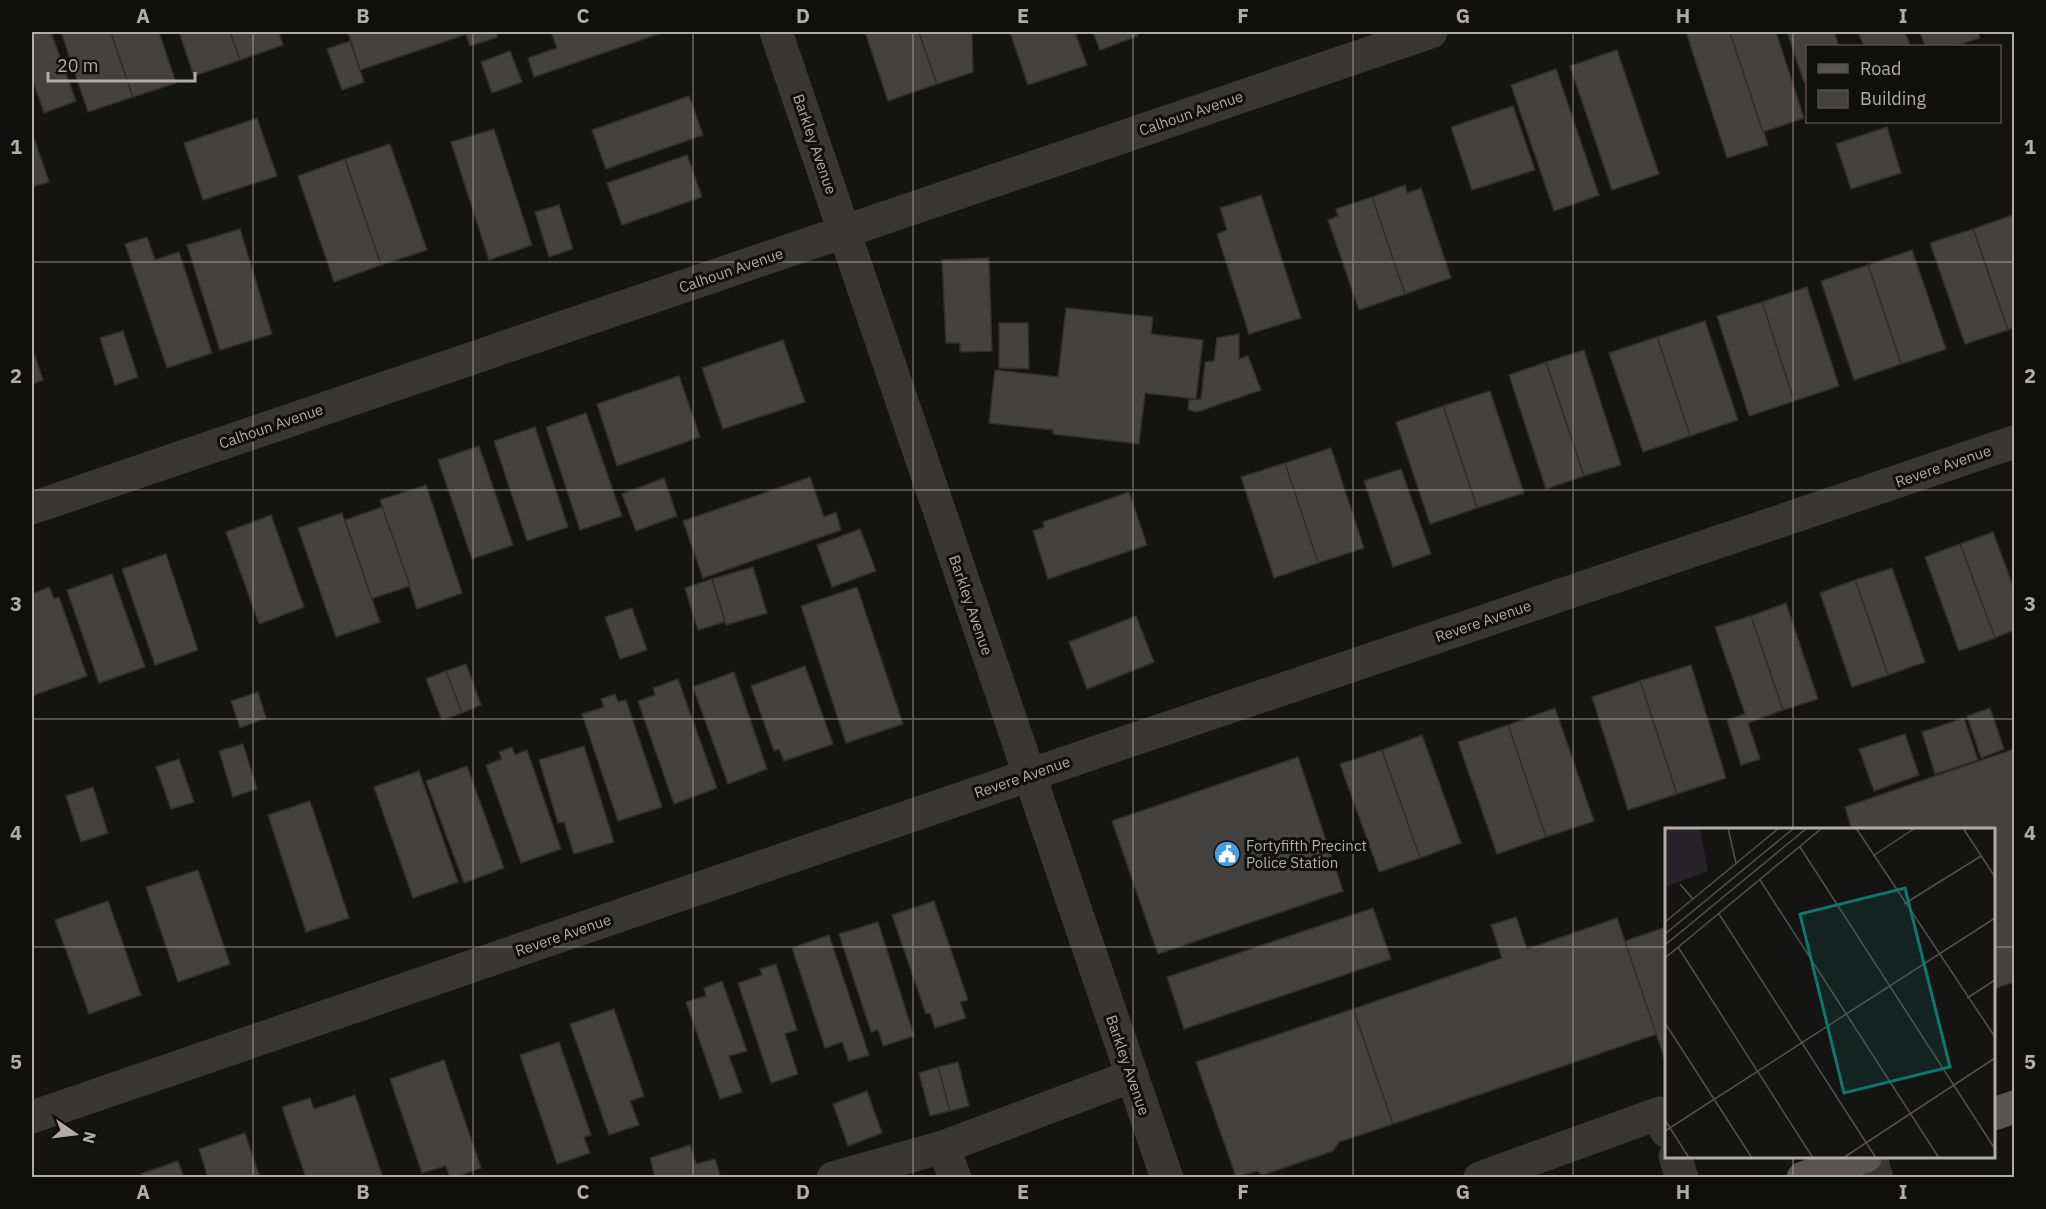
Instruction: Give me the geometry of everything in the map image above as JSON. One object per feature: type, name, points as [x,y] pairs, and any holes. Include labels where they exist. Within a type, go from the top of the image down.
[{"type":"main road","points":[[1995,1114],[2014,1107]]},
{"type":"main road","points":[[1803,1178],[1862,1158]]},
{"type":"street","name":"Barkley Avenue","points":[[776,32],[1167,1178]]},
{"type":"street","name":"Calhoun Avenue","points":[[32,508],[1431,32]]},
{"type":"street","name":"Revere Avenue","points":[[32,1117],[1029,775],[2014,442]]},
{"type":"street","points":[[833,1178],[943,1147],[1132,1076]]},
{"type":"street","points":[[1480,1178],[1660,1113],[1665,1128]]},
{"type":"street","points":[[943,1147],[955,1178]]},
{"type":"street","points":[[1676,1158],[1682,1178]]},
{"type":"street","points":[[1869,1158],[1877,1178]]},
{"type":"building","points":[[32,32],[51,32],[76,101],[44,113],[32,78]]},
{"type":"building","points":[[61,32],[111,32],[133,97],[88,112]]},
{"type":"building","points":[[111,32],[159,32],[176,83],[133,97]]},
{"type":"building","points":[[179,32],[230,32],[240,60],[194,76]]},
{"type":"building","points":[[230,32],[279,32],[283,45],[240,60]]},
{"type":"building","points":[[348,32],[463,32],[464,35],[360,70]]},
{"type":"building","points":[[465,32],[496,32],[498,37],[470,46]]},
{"type":"building","points":[[551,32],[664,32],[534,77],[528,58],[557,48]]},
{"type":"building","points":[[865,32],[919,32],[937,84],[888,101]]},
{"type":"building","points":[[919,32],[972,32],[973,72],[937,84]]},
{"type":"building","points":[[1010,32],[1075,32],[1087,65],[1028,85]]},
{"type":"building","points":[[1093,32],[1137,32],[1138,36],[1100,50]]},
{"type":"building","points":[[1686,32],[1730,32],[1768,145],[1727,158]]},
{"type":"building","points":[[1730,32],[1776,32],[1804,118],[1763,132]]},
{"type":"building","points":[[1787,32],[1834,32],[1839,45],[1806,45],[1806,82],[1804,82]]},
{"type":"building","points":[[1858,32],[1905,32],[1910,45],[1864,45]]},
{"type":"building","points":[[1920,32],[1978,32],[1980,38],[1958,45],[1925,45]]},
{"type":"building","points":[[350,41],[364,82],[342,90],[327,49]]},
{"type":"building","points":[[1617,50],[1659,174],[1612,190],[1570,66]]},
{"type":"building","points":[[510,51],[522,82],[492,93],[481,62]]},
{"type":"building","points":[[1556,69],[1599,195],[1554,211],[1511,85]]},
{"type":"building","points":[[689,96],[703,135],[606,169],[592,130]]},
{"type":"building","points":[[1513,106],[1535,170],[1472,190],[1451,127]]},
{"type":"building","points":[[257,118],[277,176],[203,200],[184,143]]},
{"type":"building","points":[[1887,127],[1901,173],[1851,189],[1836,144]]},
{"type":"building","points":[[494,129],[532,245],[489,260],[451,142]]},
{"type":"building","points":[[34,138],[49,182],[32,187],[32,139]]},
{"type":"building","points":[[390,144],[427,250],[381,265],[345,159]]},
{"type":"building","points":[[687,155],[702,197],[622,225],[607,183]]},
{"type":"building","points":[[345,159],[381,265],[334,282],[298,176]]},
{"type":"building","points":[[1405,185],[1407,193],[1421,188],[1451,278],[1405,294],[1372,197]]},
{"type":"building","points":[[1261,195],[1301,318],[1249,334],[1217,234],[1227,230],[1220,208]]},
{"type":"building","points":[[1372,197],[1405,294],[1359,310],[1328,220],[1338,216],[1336,209]]},
{"type":"building","points":[[559,205],[573,249],[549,257],[535,212]]},
{"type":"building","points":[[2013,215],[2014,327],[2008,330],[1973,229]]},
{"type":"building","points":[[240,229],[272,334],[220,350],[187,245]]},
{"type":"building","points":[[1973,229],[2008,330],[1965,344],[1930,243]]},
{"type":"building","points":[[147,237],[155,260],[179,252],[212,353],[167,368],[125,244]]},
{"type":"building","points":[[1912,250],[1946,349],[1901,364],[1868,265]]},
{"type":"building","points":[[989,258],[992,351],[960,352],[960,343],[946,343],[942,260]]},
{"type":"building","points":[[1868,265],[1901,364],[1854,380],[1821,281]]},
{"type":"building","points":[[1807,287],[1839,386],[1794,401],[1762,302]]},
{"type":"building","points":[[1762,302],[1794,401],[1749,416],[1717,316]]},
{"type":"building","points":[[1066,308],[1153,317],[1151,334],[1203,340],[1196,399],[1145,393],[1139,444],[1053,434],[1053,430],[989,423],[995,370],[1058,377]]},
{"type":"building","points":[[1705,321],[1738,420],[1690,436],[1657,337]]},
{"type":"building","points":[[999,323],[1028,323],[1029,369],[999,368]]},
{"type":"building","points":[[123,331],[138,377],[115,385],[100,338]]},
{"type":"building","points":[[1239,334],[1239,359],[1248,356],[1261,390],[1197,412],[1188,410],[1189,400],[1201,399],[1205,362],[1214,361],[1217,338]]},
{"type":"building","points":[[1657,337],[1690,436],[1643,452],[1609,353]]},
{"type":"building","points":[[783,340],[805,402],[723,429],[702,368]]},
{"type":"building","points":[[32,347],[43,380],[32,384]]},
{"type":"building","points":[[1584,350],[1621,465],[1584,476],[1546,362]]},
{"type":"building","points":[[1546,362],[1584,476],[1546,489],[1509,375]]},
{"type":"building","points":[[679,376],[700,437],[617,466],[597,404]]},
{"type":"building","points":[[1490,391],[1524,493],[1477,508],[1443,406]]},
{"type":"building","points":[[1443,406],[1477,508],[1430,524],[1396,422]]},
{"type":"building","points":[[586,413],[622,516],[580,530],[546,427]]},
{"type":"building","points":[[535,427],[568,527],[527,541],[494,441]]},
{"type":"building","points":[[479,446],[513,545],[472,559],[438,460]]},
{"type":"building","points":[[1331,448],[1364,548],[1318,563],[1285,463]]},
{"type":"building","points":[[1285,463],[1318,563],[1274,578],[1241,477]]},
{"type":"building","points":[[1401,469],[1431,554],[1393,567],[1364,481]]},
{"type":"building","points":[[810,477],[824,517],[836,512],[841,530],[703,578],[683,521]]},
{"type":"building","points":[[664,478],[677,516],[636,531],[622,494]]},
{"type":"building","points":[[426,485],[462,593],[417,609],[380,500]]},
{"type":"building","points":[[1129,492],[1147,545],[1048,579],[1033,531],[1044,527],[1043,522]]},
{"type":"building","points":[[382,507],[410,586],[371,599],[345,520]]},
{"type":"building","points":[[342,513],[380,622],[336,637],[298,528]]},
{"type":"building","points":[[271,515],[304,607],[259,624],[226,532]]},
{"type":"building","points":[[860,529],[876,571],[832,587],[817,545]]},
{"type":"building","points":[[1993,532],[2014,589],[2014,630],[1995,638],[1960,544]]},
{"type":"building","points":[[1960,544],[1995,638],[1959,651],[1925,557]]},
{"type":"building","points":[[166,554],[198,650],[155,665],[122,569]]},
{"type":"building","points":[[753,567],[767,613],[726,625],[712,579]]},
{"type":"building","points":[[1892,568],[1925,662],[1888,675],[1855,580]]},
{"type":"building","points":[[112,574],[145,667],[99,683],[67,590]]},
{"type":"building","points":[[712,579],[725,622],[698,630],[685,588]]},
{"type":"building","points":[[1855,580],[1888,675],[1852,687],[1820,593]]},
{"type":"building","points":[[49,587],[54,599],[59,597],[87,676],[32,696],[32,594]]},
{"type":"building","points":[[857,587],[903,724],[846,743],[801,606]]},
{"type":"building","points":[[1786,603],[1818,699],[1783,710],[1751,616]]},
{"type":"building","points":[[632,608],[647,650],[620,659],[605,617]]},
{"type":"building","points":[[1136,616],[1154,662],[1087,689],[1069,642]]},
{"type":"building","points":[[1751,616],[1783,710],[1748,723],[1760,759],[1741,765],[1727,720],[1745,714],[1715,627]]},
{"type":"building","points":[[466,664],[481,705],[462,713],[446,671]]},
{"type":"building","points":[[1691,665],[1726,778],[1677,794],[1640,681]]},
{"type":"building","points":[[805,666],[833,744],[784,761],[779,749],[774,751],[751,686]]},
{"type":"building","points":[[446,671],[462,713],[442,720],[426,679]]},
{"type":"building","points":[[734,672],[767,769],[728,784],[693,687]]},
{"type":"building","points":[[678,679],[717,788],[674,804],[638,701],[655,695],[653,688]]},
{"type":"building","points":[[1640,681],[1677,794],[1628,810],[1592,697]]},
{"type":"building","points":[[258,692],[266,718],[240,728],[231,701]]},
{"type":"building","points":[[615,694],[618,702],[626,700],[662,807],[618,821],[582,714],[604,707],[601,699]]},
{"type":"building","points":[[1555,708],[1594,821],[1546,837],[1508,725]]},
{"type":"building","points":[[1990,708],[2004,749],[1981,758],[1967,716]]},
{"type":"building","points":[[1964,718],[1978,760],[1935,774],[1922,732]]},
{"type":"building","points":[[1508,725],[1546,837],[1497,854],[1458,742]]},
{"type":"building","points":[[1905,734],[1919,775],[1874,791],[1859,749]]},
{"type":"building","points":[[1422,735],[1461,843],[1420,858],[1382,750]]},
{"type":"building","points":[[243,744],[257,789],[233,797],[219,751]]},
{"type":"building","points":[[584,746],[614,842],[574,854],[564,822],[558,823],[539,760]]},
{"type":"building","points":[[512,747],[515,755],[527,750],[561,849],[521,863],[486,765],[502,759],[499,752]]},
{"type":"building","points":[[2014,749],[2014,982],[1995,989],[1995,828],[1851,828],[1845,807]]},
{"type":"building","points":[[1382,750],[1420,858],[1379,872],[1340,764]]},
{"type":"building","name":"Fortyfifth Precinct Police Station","points":[[1298,757],[1343,891],[1158,954],[1112,821]]},
{"type":"building","points":[[179,759],[194,802],[171,809],[156,767]]},
{"type":"building","points":[[467,766],[504,868],[464,883],[426,781]]},
{"type":"building","points":[[419,771],[458,882],[413,898],[374,787]]},
{"type":"building","points":[[93,787],[108,833],[81,842],[66,796]]},
{"type":"building","points":[[310,801],[349,918],[306,932],[268,815]]},
{"type":"building","points":[[198,870],[230,964],[178,982],[146,887]]},
{"type":"building","points":[[108,901],[141,995],[89,1014],[55,920]]},
{"type":"building","points":[[934,901],[968,1000],[960,1002],[966,1018],[935,1028],[930,1013],[926,1014],[892,915]]},
{"type":"building","points":[[1373,908],[1391,959],[1184,1029],[1167,977]]},
{"type":"building","points":[[1516,917],[1527,949],[1617,918],[1657,1034],[1393,1124],[1353,1009],[1502,958],[1491,925]]},
{"type":"building","points":[[878,922],[914,1036],[883,1046],[878,1030],[871,1032],[839,934]]},
{"type":"building","points":[[1665,927],[1665,1060],[1625,941]]},
{"type":"building","points":[[829,935],[869,1055],[849,1061],[842,1042],[825,1048],[792,948]]},
{"type":"building","points":[[776,964],[797,1030],[785,1034],[798,1074],[771,1083],[738,983],[762,975],[760,969]]},
{"type":"building","points":[[722,981],[747,1051],[729,1056],[742,1092],[720,1099],[686,1002],[706,996],[704,988]]},
{"type":"building","points":[[614,1009],[644,1096],[630,1101],[639,1125],[609,1135],[570,1024]]},
{"type":"building","points":[[1353,1009],[1393,1124],[1339,1142],[1333,1151],[1263,1175],[1257,1171],[1236,1177],[1196,1062]]},
{"type":"building","points":[[559,1042],[591,1135],[584,1137],[590,1153],[557,1164],[520,1055]]},
{"type":"building","points":[[444,1060],[481,1168],[453,1178],[450,1178],[446,1166],[422,1173],[390,1079]]},
{"type":"building","points":[[958,1062],[969,1106],[950,1111],[938,1067]]},
{"type":"building","points":[[938,1067],[950,1111],[930,1116],[919,1073]]},
{"type":"building","points":[[867,1091],[882,1133],[848,1146],[833,1104]]},
{"type":"building","points":[[355,1095],[383,1178],[306,1178],[282,1107],[310,1098],[314,1109]]},
{"type":"building","points":[[245,1133],[260,1178],[208,1178],[199,1149]]},
{"type":"building","points":[[690,1145],[696,1164],[715,1159],[721,1178],[655,1178],[650,1158]]},
{"type":"building","points":[[178,1161],[184,1178],[143,1178],[141,1174]]},
{"type":"place","name":"Fortyfifth Precinct Police Station","points":[[1227,854]]}]
